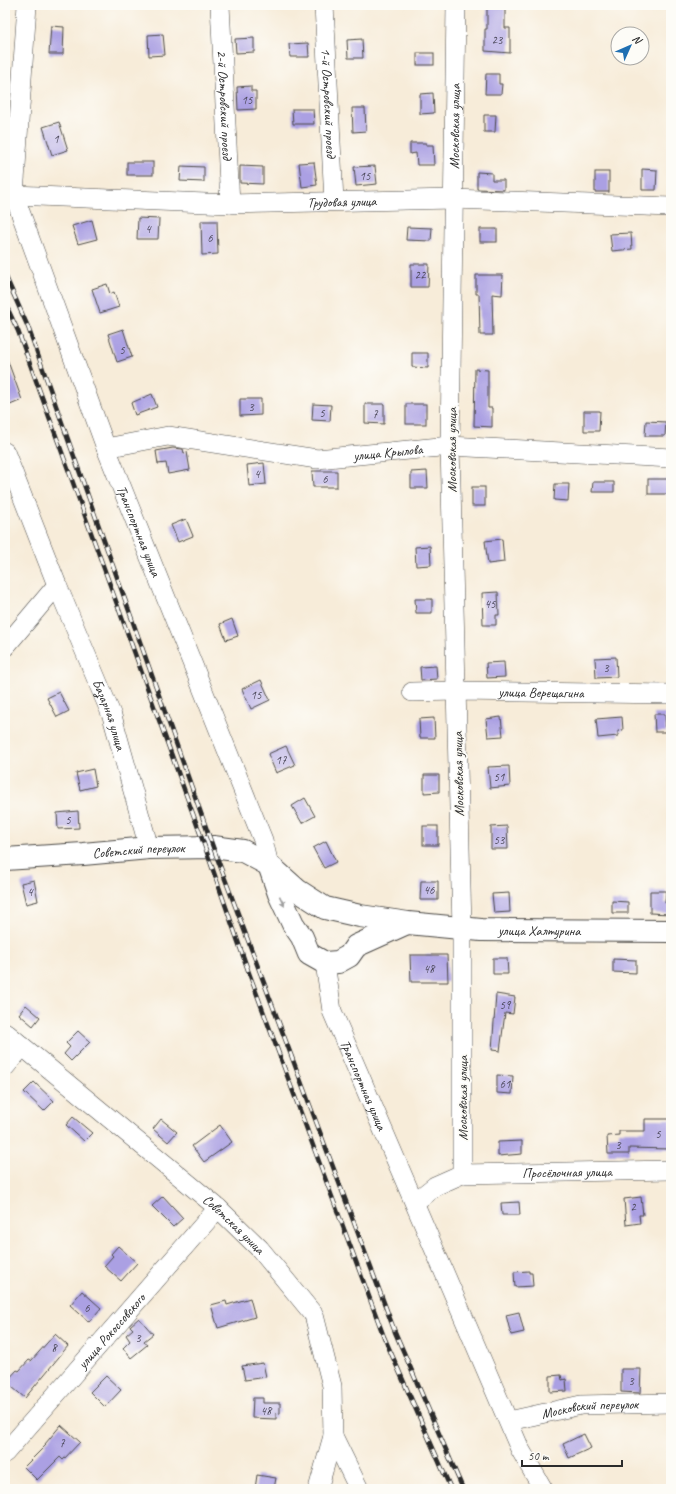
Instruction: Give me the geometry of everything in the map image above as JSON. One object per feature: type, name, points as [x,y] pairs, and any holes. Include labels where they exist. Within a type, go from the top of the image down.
[{"type":"main road","name":"Советский переулок","points":[[5,859],[149,848],[213,847],[243,851],[269,865],[297,890],[325,908]]},
{"type":"main road","points":[[269,865],[282,900],[293,924],[302,937],[309,954],[325,963],[338,962],[349,956],[356,946],[408,923]]},
{"type":"main road","points":[[302,937],[308,918],[325,908],[346,912],[357,927],[356,946]]},
{"type":"main road","name":"улица Халтурина","points":[[346,912],[360,916],[408,923],[462,928],[497,930],[671,931]]},
{"type":"street","points":[[14,195],[27,5]]},
{"type":"street","name":"2-й Островский проезд","points":[[220,5],[230,204]]},
{"type":"street","name":"1-й Островский проезд","points":[[324,5],[334,201]]},
{"type":"street","name":"Московская улица","points":[[456,5],[450,446],[462,928],[462,1174]]},
{"type":"street","name":"Трудовая улица","points":[[14,195],[230,204],[454,199],[671,207]]},
{"type":"street","name":"Транспортная улица","points":[[14,195],[106,448],[263,840],[269,865]]},
{"type":"street","name":"улица Крылова","points":[[106,448],[168,436],[317,459],[450,446],[671,458]]},
{"type":"street","name":"Базарная улица","points":[[5,452],[57,585],[112,716],[149,848]]},
{"type":"street","points":[[5,647],[57,585]]},
{"type":"street","name":"улица Верещагина","points":[[412,692],[456,690],[671,694]]},
{"type":"street","name":"Транспортная улица","points":[[325,963],[332,1011],[415,1202]]},
{"type":"street","name":"Советская улица","points":[[5,1032],[218,1208],[260,1249],[314,1315],[332,1386],[333,1436],[318,1489]]},
{"type":"street","points":[[5,1067],[22,1047]]},
{"type":"street","name":"Просёлочная улица","points":[[462,1174],[671,1170]]},
{"type":"street","points":[[462,1174],[435,1186],[415,1202],[520,1448],[543,1489]]},
{"type":"street","name":"улица Рокоссовского","points":[[5,1453],[218,1208]]},
{"type":"street","name":"Московский переулок","points":[[509,1421],[581,1405],[671,1403]]},
{"type":"street","points":[[333,1436],[359,1489]]},
{"type":"building","points":[[487,5],[505,5],[505,28],[510,28],[510,53],[485,51]]},
{"type":"building","points":[[51,26],[64,27],[63,54],[49,54]]},
{"type":"building","points":[[163,34],[165,55],[149,56],[148,35]]},
{"type":"building","points":[[254,38],[254,52],[236,53],[235,39]]},
{"type":"building","points":[[362,39],[363,58],[348,58],[347,40]]},
{"type":"building","points":[[308,43],[309,57],[290,57],[289,44]]},
{"type":"building","points":[[417,53],[434,53],[434,65],[417,65]]},
{"type":"building","points":[[486,74],[499,74],[499,84],[502,84],[501,94],[485,94]]},
{"type":"building","points":[[251,86],[251,91],[256,91],[256,109],[238,110],[237,87]]},
{"type":"building","points":[[433,93],[434,113],[420,114],[420,94]]},
{"type":"building","points":[[352,108],[365,108],[366,131],[353,132]]},
{"type":"building","points":[[292,109],[313,109],[314,124],[293,124]]},
{"type":"building","points":[[484,115],[496,115],[495,132],[484,132]]},
{"type":"building","points":[[59,122],[68,150],[52,155],[43,127]]},
{"type":"building","points":[[410,143],[426,143],[426,145],[433,145],[434,165],[417,165],[416,153],[410,154]]},
{"type":"building","points":[[127,162],[153,162],[153,175],[127,175]]},
{"type":"building","points":[[314,162],[317,185],[302,187],[299,163]]},
{"type":"building","points":[[181,166],[204,167],[204,182],[180,181]]},
{"type":"building","points":[[240,166],[263,167],[263,184],[240,183]]},
{"type":"building","points":[[375,166],[377,184],[356,186],[354,167]]},
{"type":"building","points":[[642,169],[657,170],[656,190],[642,190]]},
{"type":"building","points":[[477,172],[492,173],[492,180],[504,180],[504,190],[477,189]]},
{"type":"building","points":[[595,172],[609,172],[609,192],[595,192]]},
{"type":"building","points":[[138,218],[159,219],[158,239],[137,239]]},
{"type":"building","points":[[92,220],[97,239],[78,244],[72,226]]},
{"type":"building","points":[[201,221],[217,221],[218,254],[202,255]]},
{"type":"building","points":[[407,227],[432,228],[431,241],[406,240]]},
{"type":"building","points":[[480,229],[497,229],[497,242],[480,242]]},
{"type":"building","points":[[631,233],[632,249],[612,251],[610,234]]},
{"type":"building","points":[[411,264],[429,264],[428,287],[411,287]]},
{"type":"building","points":[[476,275],[503,275],[502,295],[492,294],[493,335],[480,335],[479,294],[476,294]]},
{"type":"building","points":[[107,284],[110,294],[114,292],[119,307],[100,313],[92,289]]},
{"type":"building","points":[[123,329],[132,357],[117,362],[108,334]]},
{"type":"building","points":[[412,353],[428,353],[428,368],[412,367]]},
{"type":"building","points":[[5,356],[22,400],[10,405],[5,393]]},
{"type":"building","points":[[475,369],[488,370],[488,408],[492,408],[492,427],[474,426]]},
{"type":"building","points":[[152,394],[157,407],[135,415],[131,403]]},
{"type":"building","points":[[240,399],[261,399],[261,415],[240,416]]},
{"type":"building","points":[[313,404],[331,405],[330,421],[312,420]]},
{"type":"building","points":[[365,404],[384,404],[384,424],[365,423]]},
{"type":"building","points":[[406,404],[426,404],[426,424],[406,424]]},
{"type":"building","points":[[584,411],[600,411],[599,431],[584,431]]},
{"type":"building","points":[[646,421],[666,422],[665,436],[645,436]]},
{"type":"building","points":[[173,448],[183,449],[184,453],[187,452],[190,470],[168,474],[166,463],[158,464],[156,451]]},
{"type":"building","points":[[264,463],[266,484],[249,486],[247,465]]},
{"type":"building","points":[[312,471],[337,471],[337,487],[313,487]]},
{"type":"building","points":[[427,471],[428,488],[411,488],[411,472]]},
{"type":"building","points":[[648,479],[671,479],[671,494],[648,494]]},
{"type":"building","points":[[593,482],[614,482],[614,492],[592,492]]},
{"type":"building","points":[[555,484],[569,484],[568,501],[554,500]]},
{"type":"building","points":[[472,487],[485,487],[485,506],[472,506]]},
{"type":"building","points":[[186,519],[193,536],[178,542],[171,525]]},
{"type":"building","points":[[502,539],[504,562],[488,564],[485,541]]},
{"type":"building","points":[[430,546],[431,565],[416,566],[415,547]]},
{"type":"building","points":[[498,592],[499,615],[496,615],[496,625],[483,625],[482,593]]},
{"type":"building","points":[[415,599],[432,599],[432,613],[416,613]]},
{"type":"building","points":[[232,619],[238,636],[226,640],[220,624]]},
{"type":"building","points":[[616,657],[617,677],[596,678],[595,658]]},
{"type":"building","points":[[504,662],[505,677],[487,678],[486,663]]},
{"type":"building","points":[[436,666],[437,679],[421,680],[420,667]]},
{"type":"building","points":[[261,680],[270,700],[251,709],[242,689]]},
{"type":"building","points":[[59,692],[69,711],[57,717],[47,698]]},
{"type":"building","points":[[654,714],[665,714],[666,732],[655,732]]},
{"type":"building","points":[[501,717],[503,736],[488,737],[486,719]]},
{"type":"building","points":[[622,717],[623,730],[618,731],[618,736],[598,738],[596,719]]},
{"type":"building","points":[[434,718],[435,738],[420,738],[419,719]]},
{"type":"building","points":[[286,746],[295,765],[276,773],[268,754]]},
{"type":"building","points":[[509,766],[510,786],[490,788],[488,767]]},
{"type":"building","points":[[93,769],[96,786],[80,790],[76,773]]},
{"type":"building","points":[[424,775],[439,775],[439,792],[424,793]]},
{"type":"building","points":[[305,798],[315,816],[302,823],[292,806]]},
{"type":"building","points":[[78,811],[79,828],[58,829],[57,813]]},
{"type":"building","points":[[423,826],[438,826],[438,845],[423,845]]},
{"type":"building","points":[[507,826],[508,849],[491,849],[491,827]]},
{"type":"building","points":[[326,841],[336,862],[324,868],[313,848]]},
{"type":"building","points":[[34,880],[38,901],[26,904],[21,883]]},
{"type":"building","points":[[421,881],[438,881],[438,900],[420,900]]},
{"type":"building","points":[[650,891],[666,891],[665,903],[670,903],[670,914],[650,913]]},
{"type":"building","points":[[509,893],[510,912],[494,913],[492,894]]},
{"type":"building","points":[[612,901],[628,902],[628,913],[612,913]]},
{"type":"building","points":[[410,955],[447,955],[448,982],[411,982]]},
{"type":"building","points":[[493,958],[507,958],[508,974],[493,974]]},
{"type":"building","points":[[613,959],[636,960],[636,973],[613,972]]},
{"type":"building","points":[[496,994],[515,997],[513,1014],[505,1013],[500,1051],[492,1050]]},
{"type":"building","points":[[26,1005],[40,1017],[33,1026],[19,1014]]},
{"type":"building","points":[[78,1031],[90,1042],[71,1061],[64,1054],[70,1047],[66,1043]]},
{"type":"building","points":[[497,1075],[513,1076],[512,1094],[497,1093]]},
{"type":"building","points":[[34,1082],[54,1101],[44,1111],[24,1092]]},
{"type":"building","points":[[73,1117],[92,1133],[84,1141],[66,1125]]},
{"type":"building","points":[[161,1119],[177,1132],[168,1142],[153,1129]]},
{"type":"building","points":[[645,1119],[670,1119],[670,1149],[629,1148],[629,1154],[608,1154],[607,1136],[619,1135],[619,1131],[645,1131]]},
{"type":"building","points":[[220,1125],[232,1142],[204,1162],[192,1146]]},
{"type":"building","points":[[522,1141],[522,1154],[498,1156],[498,1142]]},
{"type":"building","points":[[163,1196],[183,1218],[173,1227],[152,1206]]},
{"type":"building","points":[[641,1197],[643,1215],[639,1215],[640,1223],[626,1225],[624,1199]]},
{"type":"building","points":[[519,1202],[520,1215],[502,1215],[501,1203]]},
{"type":"building","points":[[118,1246],[137,1263],[121,1281],[104,1266],[113,1256],[111,1254]]},
{"type":"building","points":[[529,1271],[529,1273],[532,1273],[533,1286],[515,1287],[514,1272]]},
{"type":"building","points":[[82,1291],[101,1308],[89,1322],[70,1305]]},
{"type":"building","points":[[250,1298],[255,1317],[218,1328],[211,1305],[226,1301],[227,1305]]},
{"type":"building","points":[[519,1312],[524,1332],[511,1335],[506,1315]]},
{"type":"building","points":[[139,1318],[153,1334],[144,1341],[147,1345],[131,1358],[123,1348],[130,1341],[126,1335],[133,1329],[130,1326]]},
{"type":"building","points":[[55,1334],[68,1346],[25,1398],[6,1382],[17,1370],[19,1371],[29,1360],[31,1361]]},
{"type":"building","points":[[263,1363],[266,1377],[245,1380],[242,1366]]},
{"type":"building","points":[[621,1369],[641,1369],[640,1393],[621,1392]]},
{"type":"building","points":[[561,1375],[562,1380],[566,1379],[567,1391],[550,1392],[550,1376]]},
{"type":"building","points":[[106,1376],[121,1390],[105,1407],[90,1392]]},
{"type":"building","points":[[253,1398],[263,1398],[263,1403],[280,1403],[280,1413],[276,1414],[276,1419],[252,1418]]},
{"type":"building","points":[[61,1425],[80,1442],[63,1460],[60,1457],[37,1480],[24,1467],[46,1445],[45,1444]]},
{"type":"building","points":[[584,1434],[591,1448],[569,1458],[563,1444]]},
{"type":"building","points":[[257,1475],[276,1478],[274,1489],[255,1489]]},
{"type":"railway","points":[[5,275],[28,327],[213,847],[395,1332],[463,1489]]},
{"type":"railway","points":[[5,303],[18,331],[205,847],[249,973],[384,1337],[451,1489]]}]
